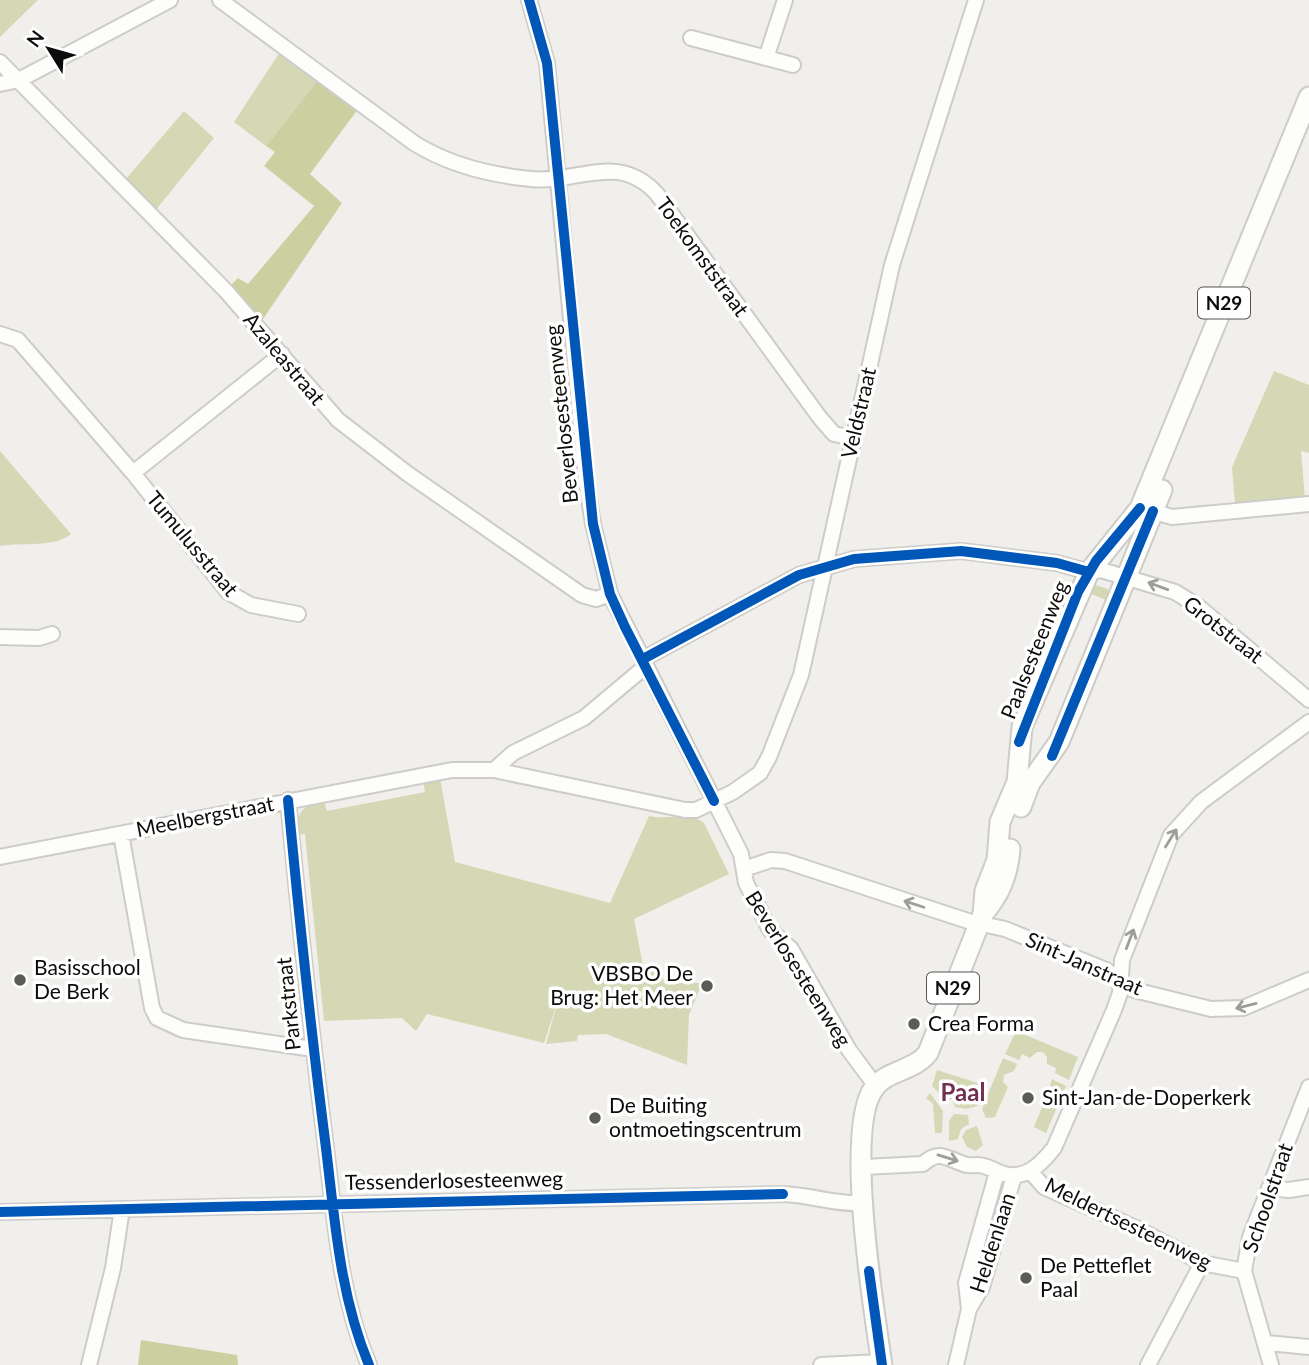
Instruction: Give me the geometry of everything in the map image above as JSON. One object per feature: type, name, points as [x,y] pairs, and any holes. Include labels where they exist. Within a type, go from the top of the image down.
[{"type":"main road","name":"Paalsesteenweg","points":[[981,919],[998,897],[1006,874],[1012,830],[1030,783],[1059,742],[1127,576],[1146,509],[1309,97]]},
{"type":"main road","name":"Paalsesteenweg","points":[[876,1085],[921,1062],[928,1053],[981,919],[985,891],[997,860],[1000,822],[1017,782],[1017,751],[1022,727],[1089,572],[1146,509],[1309,130]]},
{"type":"main road","points":[[876,1085],[864,1103],[863,1167],[864,1203],[881,1364]]},
{"type":"street","points":[[0,84],[19,79],[170,0]]},
{"type":"street","name":"Toekomststraat","points":[[220,0],[432,154],[489,172],[533,179],[611,171],[626,173],[649,185],[820,418],[834,434],[853,438]]},
{"type":"street","name":"Beverlosesteenweg","points":[[529,0],[547,63],[586,480],[593,524],[610,593],[741,854],[746,883],[770,930],[791,949],[849,1051],[876,1085]]},
{"type":"street","points":[[766,58],[785,0]]},
{"type":"street","name":"Veldstraat","points":[[714,801],[747,785],[760,773],[769,757],[801,675],[892,265],[962,52],[976,0]]},
{"type":"street","points":[[691,38],[793,65]]},
{"type":"street","name":"Azaleastraat","points":[[0,62],[282,354],[317,400],[356,436],[582,596],[596,599],[610,593]]},
{"type":"street","name":"Tumulusstraat","points":[[0,334],[18,340],[133,473],[228,592],[251,605],[298,614]]},
{"type":"street","name":"Tumulusstraat","points":[[133,473],[282,354]]},
{"type":"street","points":[[1146,509],[1172,517],[1309,504]]},
{"type":"street","name":"Grotstraat","points":[[644,662],[799,575],[824,566],[890,555],[961,551],[1057,563],[1089,572],[1101,570],[1175,592],[1199,607],[1309,700]]},
{"type":"street","points":[[0,637],[39,639],[52,634]]},
{"type":"street","points":[[494,770],[513,753],[584,718],[644,662]]},
{"type":"street","points":[[1030,1171],[1054,1148],[1114,1010],[1120,993],[1122,960],[1171,835],[1201,802],[1309,722]]},
{"type":"street","name":"Meelbergstraat","points":[[0,857],[418,774],[452,770],[494,770],[685,810],[696,810],[714,801]]},
{"type":"street","name":"Parkstraat","points":[[288,800],[313,1049],[342,1278],[354,1328],[369,1365]]},
{"type":"street","name":"Parkstraat","points":[[121,834],[152,1008],[157,1018],[183,1030],[313,1049]]},
{"type":"street","name":"Sint-Janstraat","points":[[744,869],[780,860],[981,919],[1119,978],[1134,989],[1211,1009],[1228,1010],[1261,1002],[1309,980]]},
{"type":"street","name":"Schoolstraat","points":[[1244,1271],[1250,1237],[1309,1087]]},
{"type":"street","points":[[863,1167],[923,1164],[933,1155],[942,1154],[968,1166],[983,1165],[1005,1174]]},
{"type":"street","name":"Meldertsesteenweg","points":[[1005,1174],[1030,1171],[1044,1187],[1140,1230],[1202,1264],[1244,1271]]},
{"type":"street","name":"Heldenlaan","points":[[956,1365],[969,1309],[966,1283],[1005,1174]]},
{"type":"street","points":[[1269,1188],[1289,1190],[1309,1187]]},
{"type":"street","name":"Tessenderlosesteenweg","points":[[0,1212],[783,1194],[807,1195],[841,1204],[864,1203]]},
{"type":"street","points":[[89,1365],[113,1268],[122,1209]]},
{"type":"street","points":[[1148,1365],[1202,1264]]},
{"type":"street","points":[[1244,1271],[1254,1314],[1267,1343],[1271,1365]]},
{"type":"street","points":[[1267,1343],[1309,1347]]},
{"type":"street","points":[[821,1365],[881,1364]]},
{"type":"green space","points":[[0,0],[38,0],[0,37]]},
{"type":"green space","points":[[280,52],[318,80],[266,146],[234,122]]},
{"type":"green space","points":[[318,80],[358,109],[310,174],[342,203],[261,322],[229,287],[238,278],[248,284],[314,206],[264,166],[275,152],[266,146]]},
{"type":"green space","points":[[184,111],[214,138],[155,211],[125,180]]},
{"type":"green space","points":[[1274,371],[1309,385],[1309,453],[1301,451],[1305,499],[1235,505],[1232,467]]},
{"type":"green space","points":[[0,451],[71,534],[47,543],[0,546]]},
{"type":"green space","points":[[1092,584],[1108,589],[1111,602],[1084,591]]},
{"type":"green space","points":[[440,778],[455,862],[610,903],[649,816],[685,817],[704,823],[729,874],[634,919],[644,971],[661,972],[664,983],[702,983],[689,1015],[687,1065],[606,1034],[578,1035],[577,1041],[546,1044],[559,997],[544,1043],[427,1014],[416,1031],[402,1018],[324,1021],[305,834],[298,835],[299,815],[306,807],[324,801],[327,811],[425,792],[423,781]]},
{"type":"green space","points":[[1016,1031],[1078,1057],[1069,1080],[1055,1073],[1056,1068],[1047,1064],[1047,1057],[1043,1052],[1037,1052],[1030,1058],[1022,1054],[1019,1060],[1005,1054]]},
{"type":"green space","points":[[1003,1058],[1017,1064],[1014,1071],[1004,1075],[1003,1082],[1008,1087],[995,1117],[986,1118],[982,1109]]},
{"type":"green space","points":[[937,1070],[987,1086],[978,1106],[966,1109],[955,1107],[952,1099],[946,1100],[932,1086]]},
{"type":"green space","points":[[1052,1079],[1066,1086],[1046,1133],[1034,1127],[1044,1102],[1055,1097],[1055,1091],[1050,1085]]},
{"type":"green space","points":[[930,1093],[943,1111],[942,1133],[935,1133],[933,1104],[926,1098]]},
{"type":"green space","points":[[954,1114],[968,1115],[969,1124],[961,1129],[958,1139],[949,1141],[949,1121]]},
{"type":"green space","points":[[977,1126],[983,1145],[976,1151],[967,1147],[962,1137],[966,1130]]},
{"type":"green space","points":[[141,1340],[237,1355],[238,1365],[138,1365]]},
{"type":"cycle path","points":[[529,0],[547,63],[593,524],[610,594],[714,801]]},
{"type":"cycle path","points":[[1019,742],[1078,592],[1096,561],[1140,508]]},
{"type":"cycle path","points":[[1052,756],[1153,511]]},
{"type":"cycle path","points":[[643,659],[799,575],[854,559],[961,551],[1057,563],[1089,572]]},
{"type":"cycle path","points":[[288,800],[310,1017],[336,1231],[351,1312],[369,1365]]},
{"type":"cycle path","points":[[0,1212],[783,1194]]},
{"type":"cycle path","points":[[869,1271],[882,1365]]},
{"type":"place","name":"Basisschool De Berk","points":[[20,980]]},
{"type":"place","name":"VBSBO De Brug: Het Meer","points":[[707,986]]},
{"type":"place","name":"Crea Forma","points":[[914,1024]]},
{"type":"place","name":"Sint-Jan-de-Doperkerk","points":[[1028,1098]]},
{"type":"place","name":"De Buiting ontmoetingscentrum","points":[[595,1118]]},
{"type":"place","name":"De Petteflet Paal","points":[[1026,1278]]},
{"type":"district","name":"Paal","points":[[963,1093]]}]
